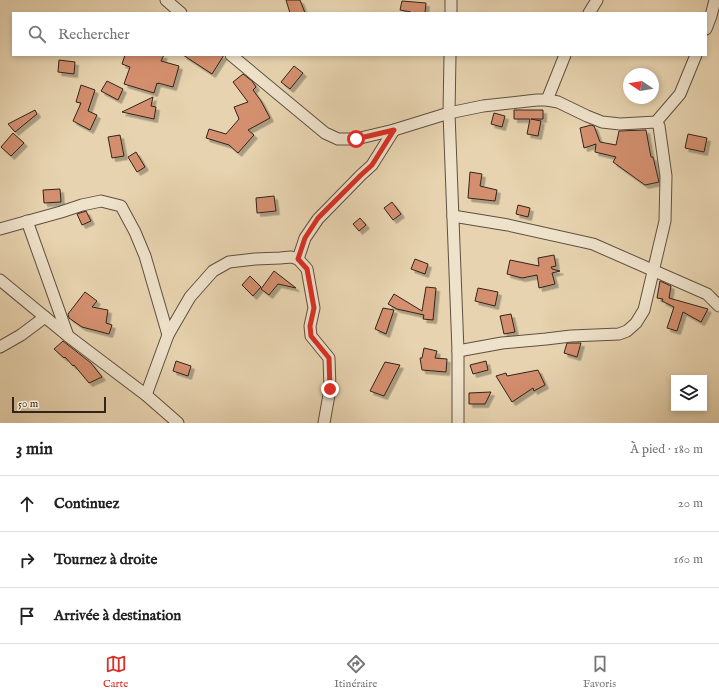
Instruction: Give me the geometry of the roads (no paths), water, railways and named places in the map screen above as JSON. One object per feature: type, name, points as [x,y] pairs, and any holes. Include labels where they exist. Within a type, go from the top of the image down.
[{"type":"street","points":[[166,0],[180,12]]},
{"type":"street","points":[[450,12],[451,0]]},
{"type":"street","points":[[590,12],[597,0]]},
{"type":"street","points":[[707,26],[715,0]]},
{"type":"street","points":[[232,56],[325,133],[338,139],[356,139],[394,130],[449,113],[483,106],[537,100],[558,102],[602,122],[620,124],[656,122],[680,94],[696,56]]},
{"type":"street","points":[[450,56],[449,113],[458,351],[458,423]]},
{"type":"street","points":[[547,100],[565,56]]},
{"type":"street","points":[[458,351],[502,343],[571,336],[619,334],[627,331],[636,323],[644,310],[665,221],[666,176],[659,126],[656,122]]},
{"type":"street","points":[[298,259],[305,238],[318,218],[372,165],[394,130]]},
{"type":"street","points":[[0,229],[82,205],[101,201],[121,206],[135,232],[145,256],[168,335]]},
{"type":"street","points":[[453,216],[508,225],[593,244],[707,294],[719,306]]},
{"type":"street","points":[[27,221],[68,336]]},
{"type":"street","points":[[146,396],[168,335],[190,297],[213,271],[229,262],[291,257],[298,259],[307,269],[314,308],[310,326],[311,336],[329,358],[330,389],[324,423]]},
{"type":"street","points":[[0,280],[178,423]]},
{"type":"street","points":[[0,347],[21,335],[45,317]]}]
